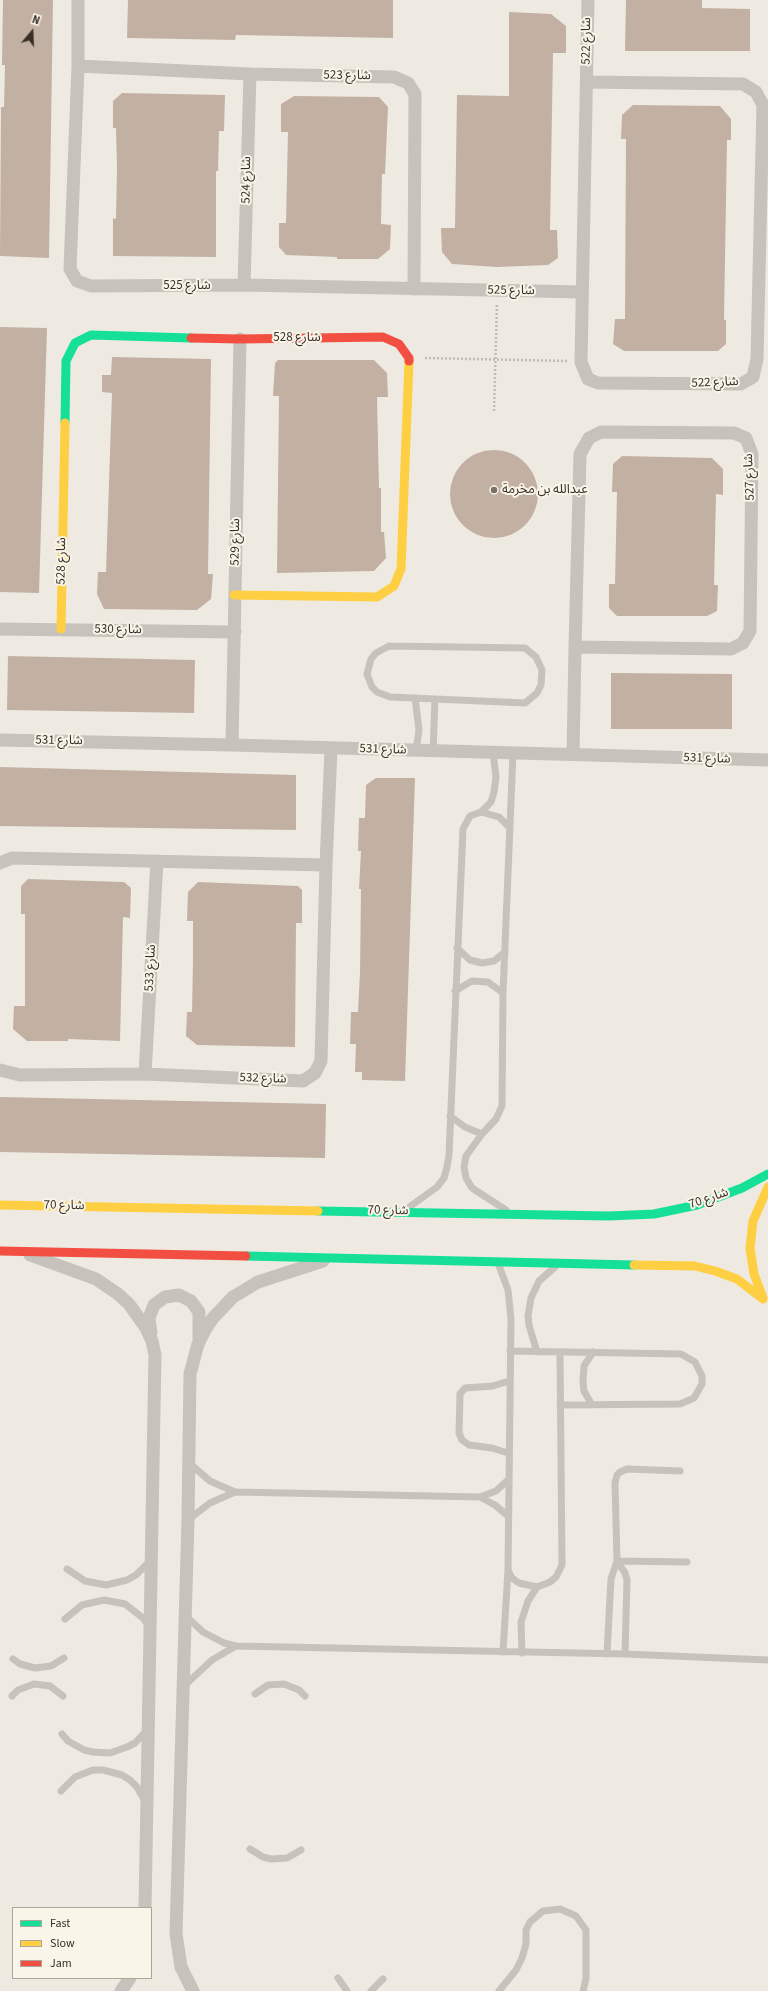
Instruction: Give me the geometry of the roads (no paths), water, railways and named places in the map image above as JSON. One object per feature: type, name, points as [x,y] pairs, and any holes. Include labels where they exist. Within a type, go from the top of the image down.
[{"type":"main road","name":"شارع 528","points":[[61,629],[66,361],[75,343],[90,335],[240,339],[383,338],[399,344],[409,358],[401,569],[394,586],[377,597],[234,595]]},
{"type":"main road","name":"شارع 70","points":[[0,1205],[404,1211],[609,1216],[654,1214],[697,1205],[742,1188],[768,1174]]},
{"type":"main road","points":[[766,1302],[754,1274],[750,1248],[753,1221],[768,1187]]},
{"type":"main road","points":[[0,1252],[695,1266],[737,1279],[766,1302]]},
{"type":"street","name":"شارع 525","points":[[78,0],[78,66],[70,269],[77,281],[91,286],[244,285],[582,292]]},
{"type":"street","name":"شارع 522","points":[[587,82],[743,84],[756,92],[763,105],[757,359],[753,377],[741,384],[598,382],[588,379],[581,362],[588,0]]},
{"type":"street","name":"شارع 523","points":[[78,66],[250,74],[394,77],[408,83],[415,94],[414,288]]},
{"type":"street","name":"شارع 524","points":[[244,285],[250,74]]},
{"type":"street","name":"شارع 529","points":[[232,745],[240,339]]},
{"type":"street","name":"شارع 527","points":[[573,754],[575,647],[580,454],[589,438],[601,432],[734,433],[746,438],[752,454],[750,631],[743,643],[731,649],[575,647]]},
{"type":"street","name":"شارع 530","points":[[0,629],[235,632]]},
{"type":"street","name":"شارع 531","points":[[0,740],[232,745],[433,752],[573,754],[768,761]]},
{"type":"street","name":"شارع 532","points":[[0,1070],[20,1075],[146,1074],[303,1081],[315,1073],[321,1061],[326,865],[331,749]]},
{"type":"street","points":[[0,863],[12,858],[326,865]]},
{"type":"street","name":"شارع 533","points":[[146,1074],[157,861]]},
{"type":"street","points":[[20,1252],[96,1279],[107,1286],[129,1304],[138,1315],[152,1341]]},
{"type":"street","points":[[198,1344],[213,1318],[222,1307],[245,1289],[258,1282],[329,1259]]},
{"type":"street","points":[[145,1907],[147,1730],[156,1367],[149,1318],[154,1305],[165,1297],[179,1295],[191,1301],[199,1312],[198,1344],[190,1374],[186,1616],[176,1934],[181,1967],[182,1991]]},
{"type":"street","points":[[181,1967],[193,1991]]},
{"type":"street","points":[[121,1991],[129,1979]]},
{"type":"street","points":[[133,1979],[134,1991]]},
{"type":"lane","points":[[389,646],[525,648],[536,657],[542,670],[541,685],[537,693],[524,703],[415,698],[390,697],[377,692],[372,687],[367,674],[371,659],[376,653],[389,646]]},
{"type":"lane","points":[[415,698],[419,730],[416,751]]},
{"type":"lane","points":[[433,752],[435,699]]},
{"type":"lane","points":[[404,1211],[437,1187],[444,1178],[449,1155],[463,829],[470,816],[481,812],[491,802],[496,777],[493,753]]},
{"type":"lane","points":[[513,753],[503,993],[502,1106],[496,1119],[482,1134],[466,1156],[464,1167],[466,1178],[472,1188],[513,1214]]},
{"type":"lane","points":[[481,812],[499,817],[509,827]]},
{"type":"lane","points":[[457,948],[470,960],[482,964],[494,961],[505,952]]},
{"type":"lane","points":[[455,992],[472,981],[488,982],[503,993]]},
{"type":"lane","points":[[450,1116],[465,1127],[482,1134]]},
{"type":"lane","points":[[498,1263],[504,1276],[510,1304],[508,1570],[503,1652]]},
{"type":"lane","points":[[537,1352],[528,1320],[531,1298],[534,1289],[545,1274],[561,1264]]},
{"type":"lane","points":[[510,1351],[681,1354],[695,1362],[702,1376],[699,1392],[687,1402],[680,1404],[560,1405]]},
{"type":"lane","points":[[508,1570],[512,1578],[519,1584],[537,1587],[550,1582],[556,1577],[562,1564],[560,1352]]},
{"type":"lane","points":[[592,1405],[584,1391],[583,1378],[584,1366],[593,1352]]},
{"type":"lane","points":[[508,1453],[492,1448],[469,1445],[462,1440],[459,1433],[460,1394],[465,1388],[493,1386],[509,1380]]},
{"type":"lane","points":[[189,1463],[210,1481],[235,1492],[480,1497],[496,1491],[509,1479]]},
{"type":"lane","points":[[607,1654],[611,1579],[617,1561],[615,1483],[617,1475],[627,1469],[680,1471]]},
{"type":"lane","points":[[188,1520],[210,1504],[235,1492]]},
{"type":"lane","points":[[480,1497],[495,1505],[508,1516]]},
{"type":"lane","points":[[67,1569],[85,1581],[106,1585],[122,1582],[136,1575],[151,1560]]},
{"type":"lane","points":[[617,1561],[687,1562]]},
{"type":"lane","points":[[617,1561],[625,1573],[627,1580],[625,1654]]},
{"type":"lane","points":[[522,1653],[521,1622],[528,1601],[537,1587]]},
{"type":"lane","points":[[65,1619],[82,1606],[104,1600],[115,1601],[135,1610],[150,1627]]},
{"type":"lane","points":[[186,1616],[208,1635],[236,1646],[625,1654],[768,1660]]},
{"type":"lane","points":[[183,1688],[207,1664],[236,1646]]},
{"type":"lane","points":[[13,1659],[35,1668],[51,1666],[64,1658]]},
{"type":"lane","points":[[255,1694],[268,1685],[280,1683],[292,1686],[305,1696]]},
{"type":"lane","points":[[12,1696],[26,1686],[38,1684],[50,1686],[63,1696]]},
{"type":"lane","points":[[62,1734],[68,1740],[84,1750],[110,1753],[127,1748],[135,1743],[147,1730]]},
{"type":"lane","points":[[61,1790],[75,1777],[93,1770],[103,1770],[122,1775],[130,1780],[143,1795],[146,1805]]},
{"type":"lane","points":[[250,1849],[263,1857],[271,1859],[287,1858],[301,1850]]},
{"type":"lane","points":[[499,1991],[516,1970],[522,1958],[526,1944],[526,1930],[530,1922],[544,1912],[560,1909],[576,1916],[586,1930],[586,1979],[582,1991]]},
{"type":"lane","points":[[338,1978],[347,1991]]},
{"type":"lane","points":[[371,1991],[383,1979]]},
{"type":"place","name":"عبدالله بن مخرمة","points":[[494,490]]}]
